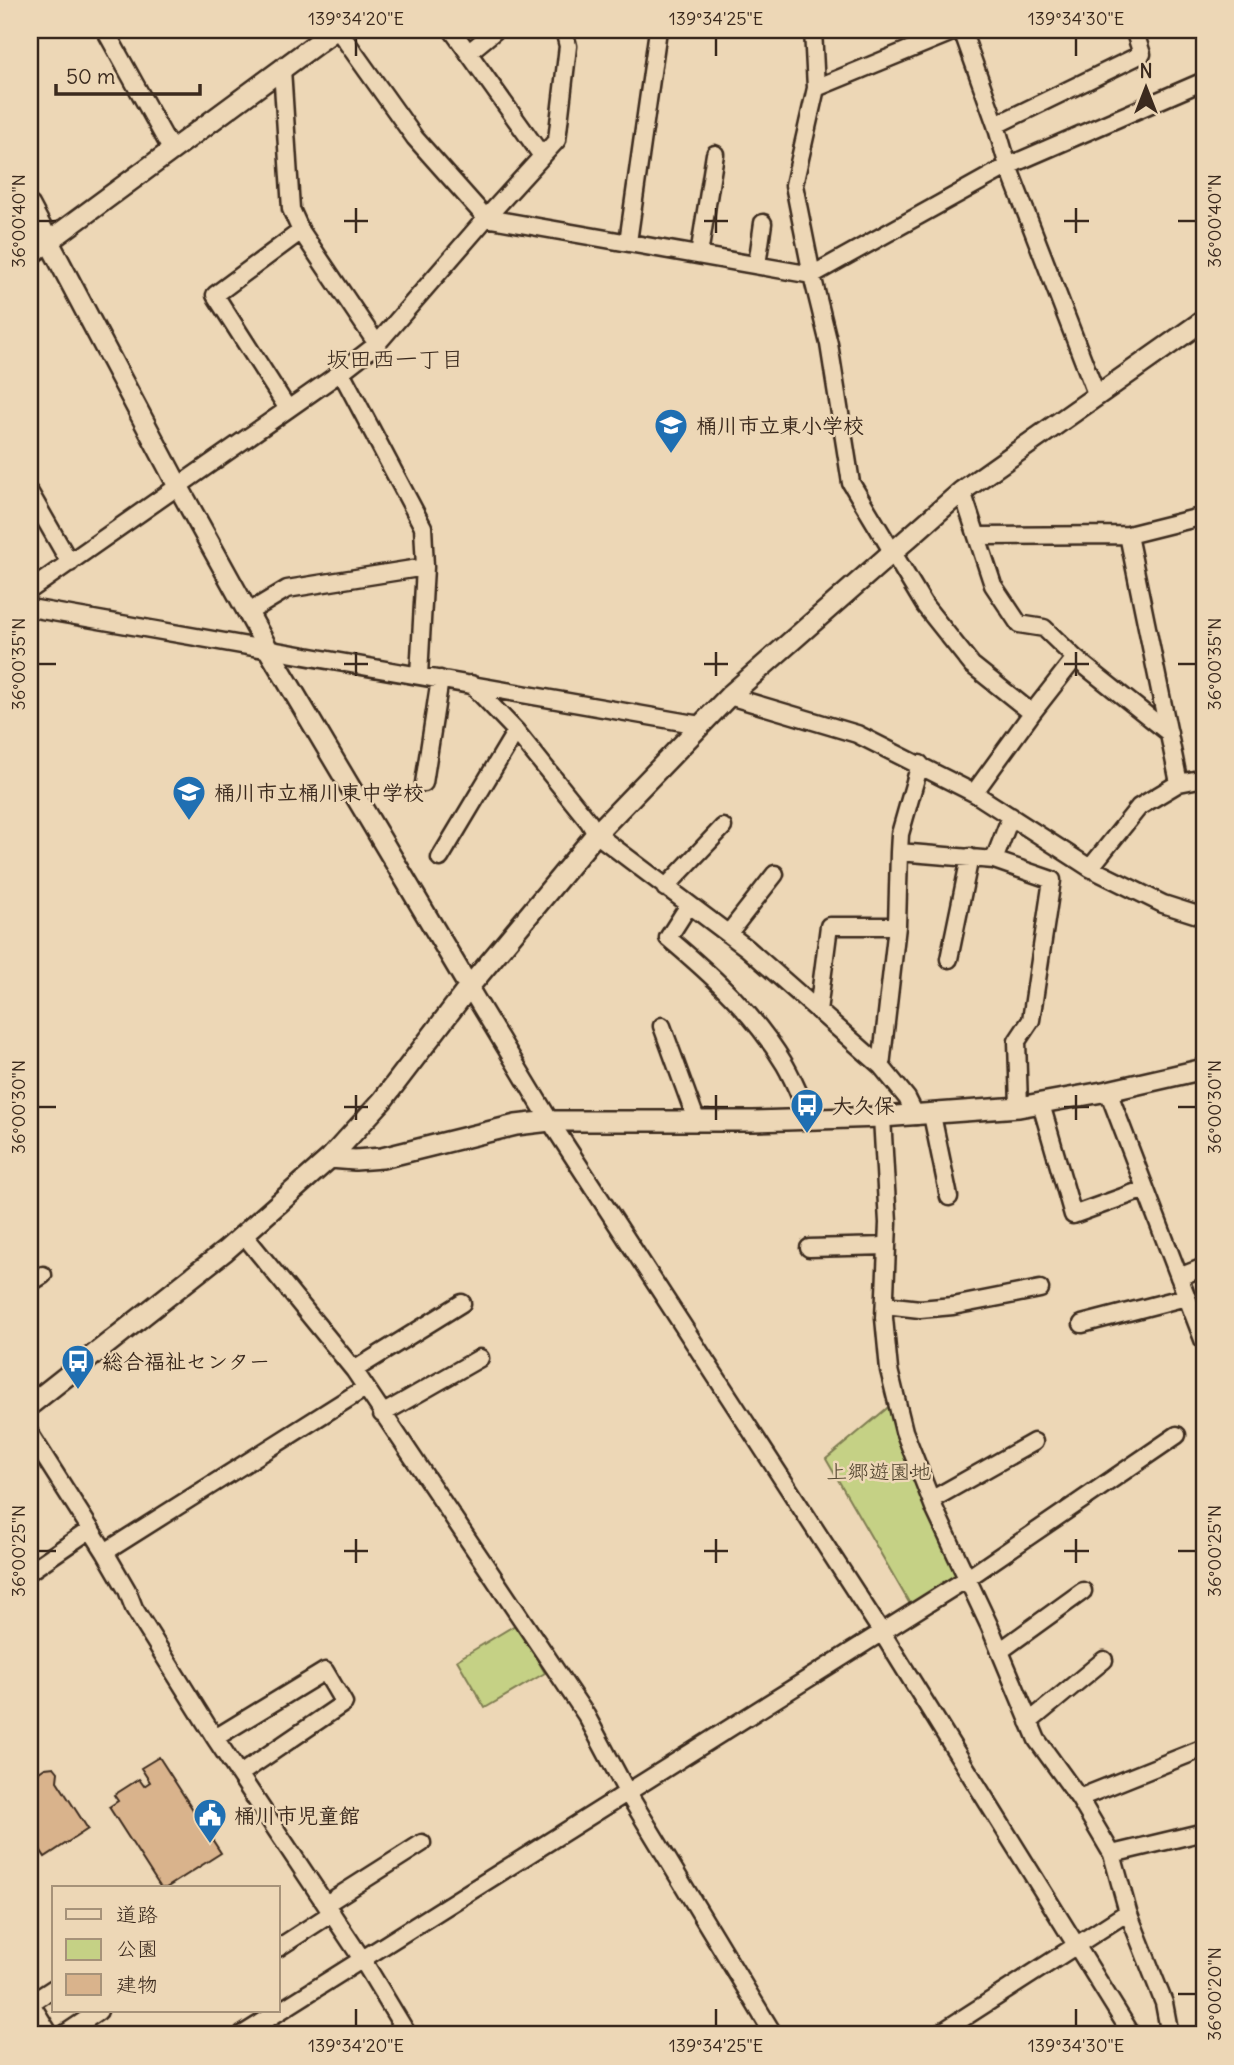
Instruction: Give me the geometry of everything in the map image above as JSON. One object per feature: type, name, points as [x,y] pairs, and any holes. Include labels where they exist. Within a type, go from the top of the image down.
[{"type":"street","points":[[105,30],[172,151]]},
{"type":"street","points":[[30,255],[337,30],[415,138],[486,218],[812,275],[1008,166],[1204,81]]},
{"type":"street","points":[[452,30],[542,156]]},
{"type":"street","points":[[468,52],[496,30]]},
{"type":"street","points":[[30,590],[288,410],[377,344],[557,140],[568,46],[564,30]]},
{"type":"street","points":[[628,243],[658,30]]},
{"type":"street","points":[[813,30],[816,88],[794,185],[829,344],[850,484],[925,606],[972,665],[1032,713]]},
{"type":"street","points":[[816,88],[959,30],[996,125],[1008,166],[1097,396]]},
{"type":"street","points":[[996,125],[1142,54],[1135,30]]},
{"type":"street","points":[[282,69],[291,209],[301,231],[377,344]]},
{"type":"street","points":[[699,255],[715,154]]},
{"type":"street","points":[[30,206],[178,486],[268,649],[550,1121],[881,1632],[1132,2035]]},
{"type":"street","points":[[757,265],[763,223]]},
{"type":"street","points":[[288,410],[215,295],[301,231]]},
{"type":"street","points":[[30,1405],[244,1235],[330,1158],[382,1101],[470,987],[596,834],[729,696],[962,491],[1204,320]]},
{"type":"street","points":[[341,372],[423,527],[425,567],[419,675]]},
{"type":"street","points":[[962,491],[993,585],[1019,624],[1044,628],[1075,658],[1169,733]]},
{"type":"street","points":[[30,493],[70,563]]},
{"type":"street","points":[[977,537],[1128,535],[1204,516]]},
{"type":"street","points":[[1128,535],[1179,783]]},
{"type":"street","points":[[248,612],[287,589],[425,567]]},
{"type":"street","points":[[30,608],[700,724]]},
{"type":"street","points":[[974,793],[1075,658]]},
{"type":"street","points":[[424,783],[440,679]]},
{"type":"street","points":[[471,684],[516,731],[596,834],[747,948],[881,1066],[924,1115],[949,1197]]},
{"type":"street","points":[[729,696],[857,734],[974,793],[1090,869],[1163,904],[1204,917]]},
{"type":"street","points":[[440,858],[516,731]]},
{"type":"street","points":[[881,1066],[897,926],[900,834],[919,764]]},
{"type":"street","points":[[1090,869],[1139,807],[1179,783],[1204,778]]},
{"type":"street","points":[[995,860],[1011,816]]},
{"type":"street","points":[[665,888],[723,827]]},
{"type":"street","points":[[899,852],[995,860],[1052,880],[1031,1020],[1017,1041],[1019,1107]]},
{"type":"street","points":[[948,960],[970,857]]},
{"type":"street","points":[[728,934],[775,874]]},
{"type":"street","points":[[689,905],[668,938],[707,971],[747,1012],[786,1066],[810,1119]]},
{"type":"street","points":[[818,1011],[829,926],[897,926]]},
{"type":"street","points":[[662,1026],[698,1122]]},
{"type":"street","points":[[330,1158],[382,1158],[516,1125],[550,1121],[698,1122],[882,1118],[1019,1107],[1108,1091],[1204,1069]]},
{"type":"street","points":[[1108,1091],[1204,1342]]},
{"type":"street","points":[[1041,1104],[1073,1214],[1145,1189]]},
{"type":"street","points":[[882,1118],[888,1223],[885,1305],[889,1370],[904,1431],[931,1500],[968,1578],[1037,1740],[1079,1798],[1112,1854],[1128,1912],[1164,2003],[1170,2035]]},
{"type":"street","points":[[244,1235],[354,1370],[586,1715],[627,1792],[774,2035]]},
{"type":"street","points":[[809,1248],[887,1246]]},
{"type":"street","points":[[1179,1277],[1204,1267]]},
{"type":"street","points":[[885,1305],[919,1309],[953,1307],[1040,1289]]},
{"type":"street","points":[[1082,1324],[1186,1297]]},
{"type":"street","points":[[354,1370],[462,1303]]},
{"type":"street","points":[[382,1414],[480,1358]]},
{"type":"street","points":[[105,1552],[365,1388]]},
{"type":"street","points":[[30,1434],[105,1552],[134,1608],[215,1738],[362,1959],[408,2035]]},
{"type":"street","points":[[280,2011],[968,1578],[1177,1436]]},
{"type":"street","points":[[931,1500],[1034,1441]]},
{"type":"street","points":[[30,1571],[90,1529]]},
{"type":"street","points":[[1000,1651],[1083,1591]]},
{"type":"street","points":[[1029,1722],[1104,1660]]},
{"type":"street","points":[[215,1738],[325,1671],[344,1703],[240,1774]]},
{"type":"street","points":[[1079,1798],[1204,1748]]},
{"type":"street","points":[[1112,1854],[1204,1832]]},
{"type":"street","points":[[280,1946],[422,1843]]},
{"type":"street","points":[[944,2033],[1128,1912]]},
{"type":"street","points":[[50,2035],[30,2002],[52,1989]]},
{"type":"street","points":[[63,2035],[98,2012]]},
{"type":"street","points":[[242,2035],[278,2012]]},
{"type":"green space","name":"上郷遊園地","points":[[897,1400],[968,1578],[914,1611],[826,1459]]},
{"type":"green space","points":[[517,1624],[545,1673],[485,1708],[457,1660]]},
{"type":"building","points":[[159,1757],[221,1853],[169,1886],[160,1886],[109,1807],[118,1801],[114,1795],[139,1779],[144,1786],[150,1782],[141,1768]]},
{"type":"building","points":[[54,1767],[58,1772],[57,1781],[88,1829],[45,1857],[30,1834],[30,1778],[45,1768]]},
{"type":"place","name":"桶川市立東小学校","points":[[671,455]]},
{"type":"place","name":"桶川市立桶川東中学校","points":[[189,822]]},
{"type":"place","name":"大久保","points":[[807,1135]]},
{"type":"place","name":"総合福祉センター","points":[[78,1391]]},
{"type":"place","name":"桶川市児童館","points":[[210,1845]]},
{"type":"district","name":"坂田西一丁目","points":[[395,358]]}]
